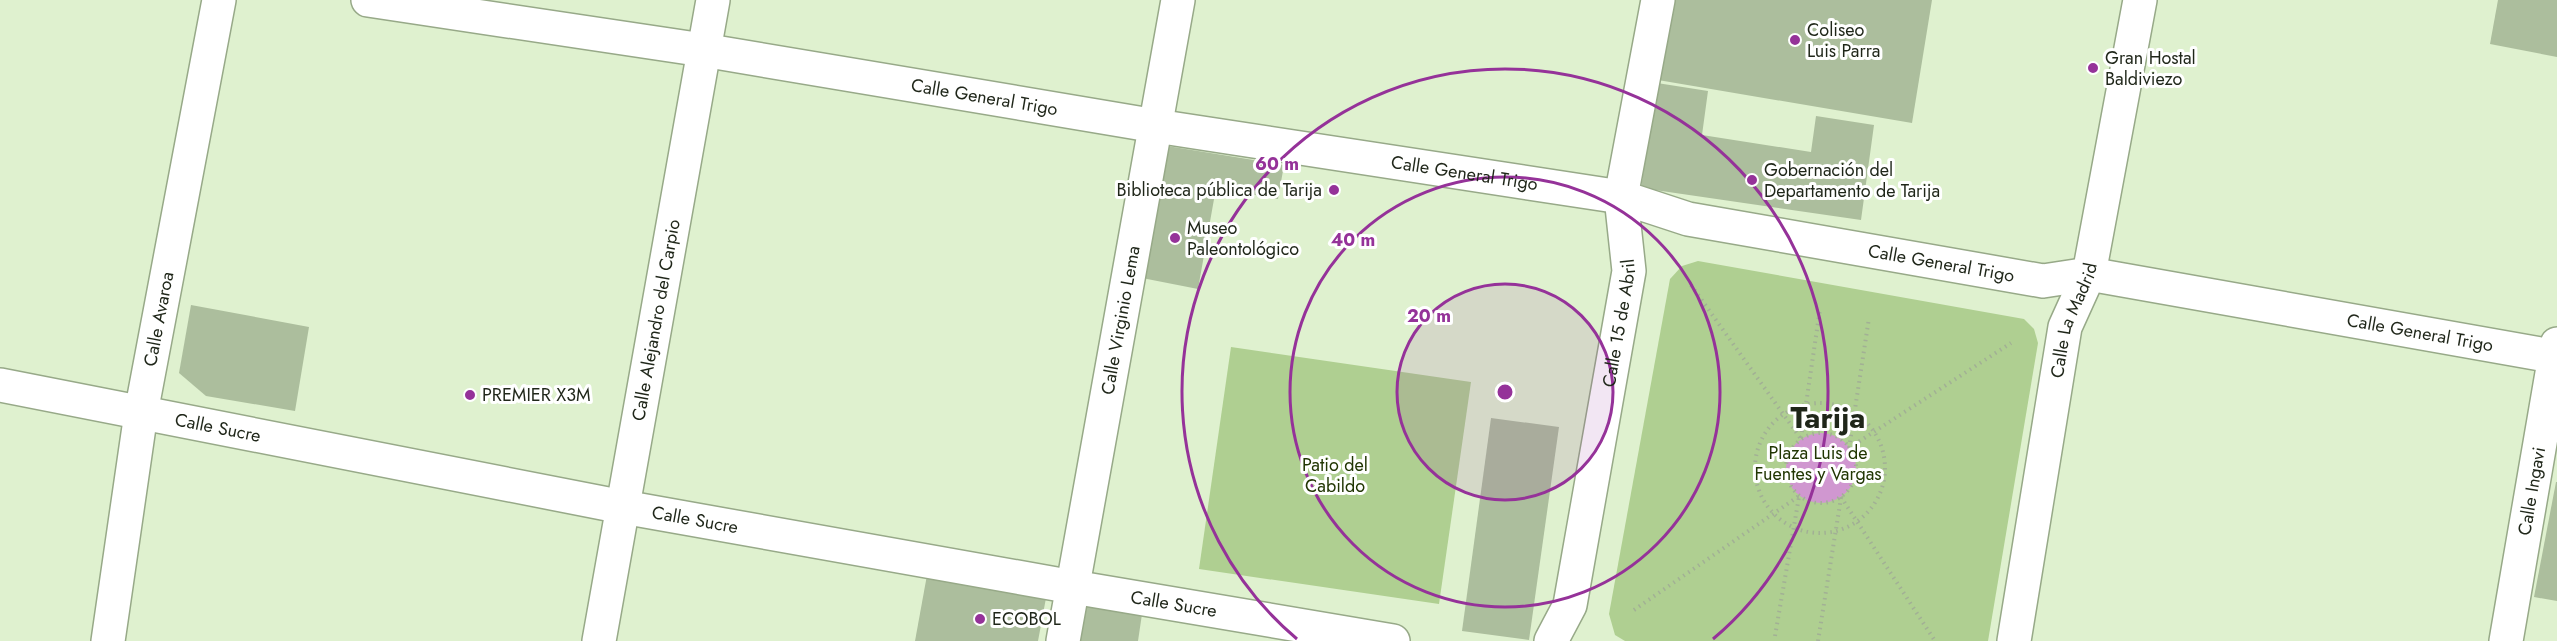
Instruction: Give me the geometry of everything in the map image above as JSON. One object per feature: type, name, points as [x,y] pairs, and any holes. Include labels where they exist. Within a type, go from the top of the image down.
[{"type":"street","name":"Calle Avaroa","points":[[108,641],[141,413],[219,0]]},
{"type":"street","name":"Calle General Trigo","points":[[368,0],[703,51],[1156,126],[1621,197],[1688,219],[2043,281],[2089,274],[2556,352]]},
{"type":"street","name":"Calle Alejandro del Carpio","points":[[599,641],[712,0]]},
{"type":"street","name":"Calle Virginio Lema","points":[[1063,641],[1178,0]]},
{"type":"street","name":"Calle 15 de Abril","points":[[1551,641],[1570,605],[1629,271],[1621,197],[1658,0]]},
{"type":"street","name":"Calle La Madrid","points":[[2014,641],[2065,327],[2089,274],[2140,0]]},
{"type":"street","name":"Calle Ingavi","points":[[2506,641],[2556,352]]},
{"type":"street","name":"Calle Sucre","points":[[0,385],[623,507],[1393,641]]},
{"type":"path","points":[[1691,285],[1801,439]]},
{"type":"path","points":[[1801,439],[1820,309]]},
{"type":"path","points":[[1849,448],[1869,318]]},
{"type":"path","points":[[1849,448],[2011,343]]},
{"type":"path","points":[[1823,402],[1839,405],[1855,412],[1875,432],[1883,450],[1885,471],[1882,491],[1872,508],[1857,522],[1835,532],[1814,534],[1793,528],[1773,514],[1762,498],[1755,480],[1755,461],[1759,442],[1769,426],[1783,413],[1806,403],[1823,402]]},
{"type":"path","points":[[1822,433],[1842,441],[1849,448],[1856,469],[1848,490],[1841,497],[1831,502],[1809,502],[1792,488],[1787,478],[1788,456],[1793,446],[1801,439],[1811,434],[1822,433]]},
{"type":"path","points":[[1634,610],[1799,496]]},
{"type":"path","points":[[1774,636],[1799,496]]},
{"type":"path","points":[[1841,497],[1935,641]]},
{"type":"path","points":[[1818,641],[1841,497]]},
{"type":"green space","name":"Plaza Luis de Fuentes y Vargas","points":[[1698,261],[2024,319],[2034,329],[2038,343],[1988,641],[1625,641],[1615,635],[1609,614],[1670,279],[1682,266]]},
{"type":"green space","name":"Patio del Cabildo","points":[[1231,347],[1471,382],[1439,604],[1199,569]]},
{"type":"shaded area","points":[[1821,433],[1834,436],[1846,443],[1853,455],[1856,468],[1853,481],[1846,493],[1834,500],[1821,503],[1808,500],[1796,493],[1789,481],[1786,468],[1789,455],[1796,443],[1808,436]]},
{"type":"building","name":"Coliseo Luis Parra","points":[[1673,0],[1932,0],[1912,123],[1658,80]]},
{"type":"building","points":[[2498,0],[2557,0],[2557,57],[2490,44]]},
{"type":"building","points":[[1657,83],[1708,91],[1702,135],[1811,152],[1816,116],[1874,125],[1861,220],[1641,188]]},
{"type":"building","name":"Museo Paleontológico","points":[[1161,145],[1284,165],[1278,199],[1216,188],[1198,289],[1137,277]]},
{"type":"building","points":[[191,305],[309,327],[295,411],[206,396],[179,373]]},
{"type":"building","points":[[1491,418],[1559,427],[1529,640],[1462,631]]},
{"type":"building","points":[[2557,482],[2557,601],[2534,597]]},
{"type":"building","name":"ECOBOL","points":[[927,575],[1046,598],[1038,641],[915,641]]},
{"type":"building","points":[[1083,600],[1142,614],[1138,641],[1074,641]]},
{"type":"place","name":"Coliseo Luis Parra","points":[[1795,40]]},
{"type":"place","name":"Gran Hostal Baldiviezo","points":[[2093,68]]},
{"type":"place","name":"Gobernación del Departamento de Tarija","points":[[1752,180]]},
{"type":"place","name":"Biblioteca pública de Tarija","points":[[1334,190]]},
{"type":"place","name":"Museo Paleontológico","points":[[1175,238]]},
{"type":"place","name":"PREMIER X3M","points":[[470,395]]},
{"type":"place","name":"ECOBOL","points":[[980,619]]},
{"type":"district","name":"Tarija","points":[[1828,418]]}]
